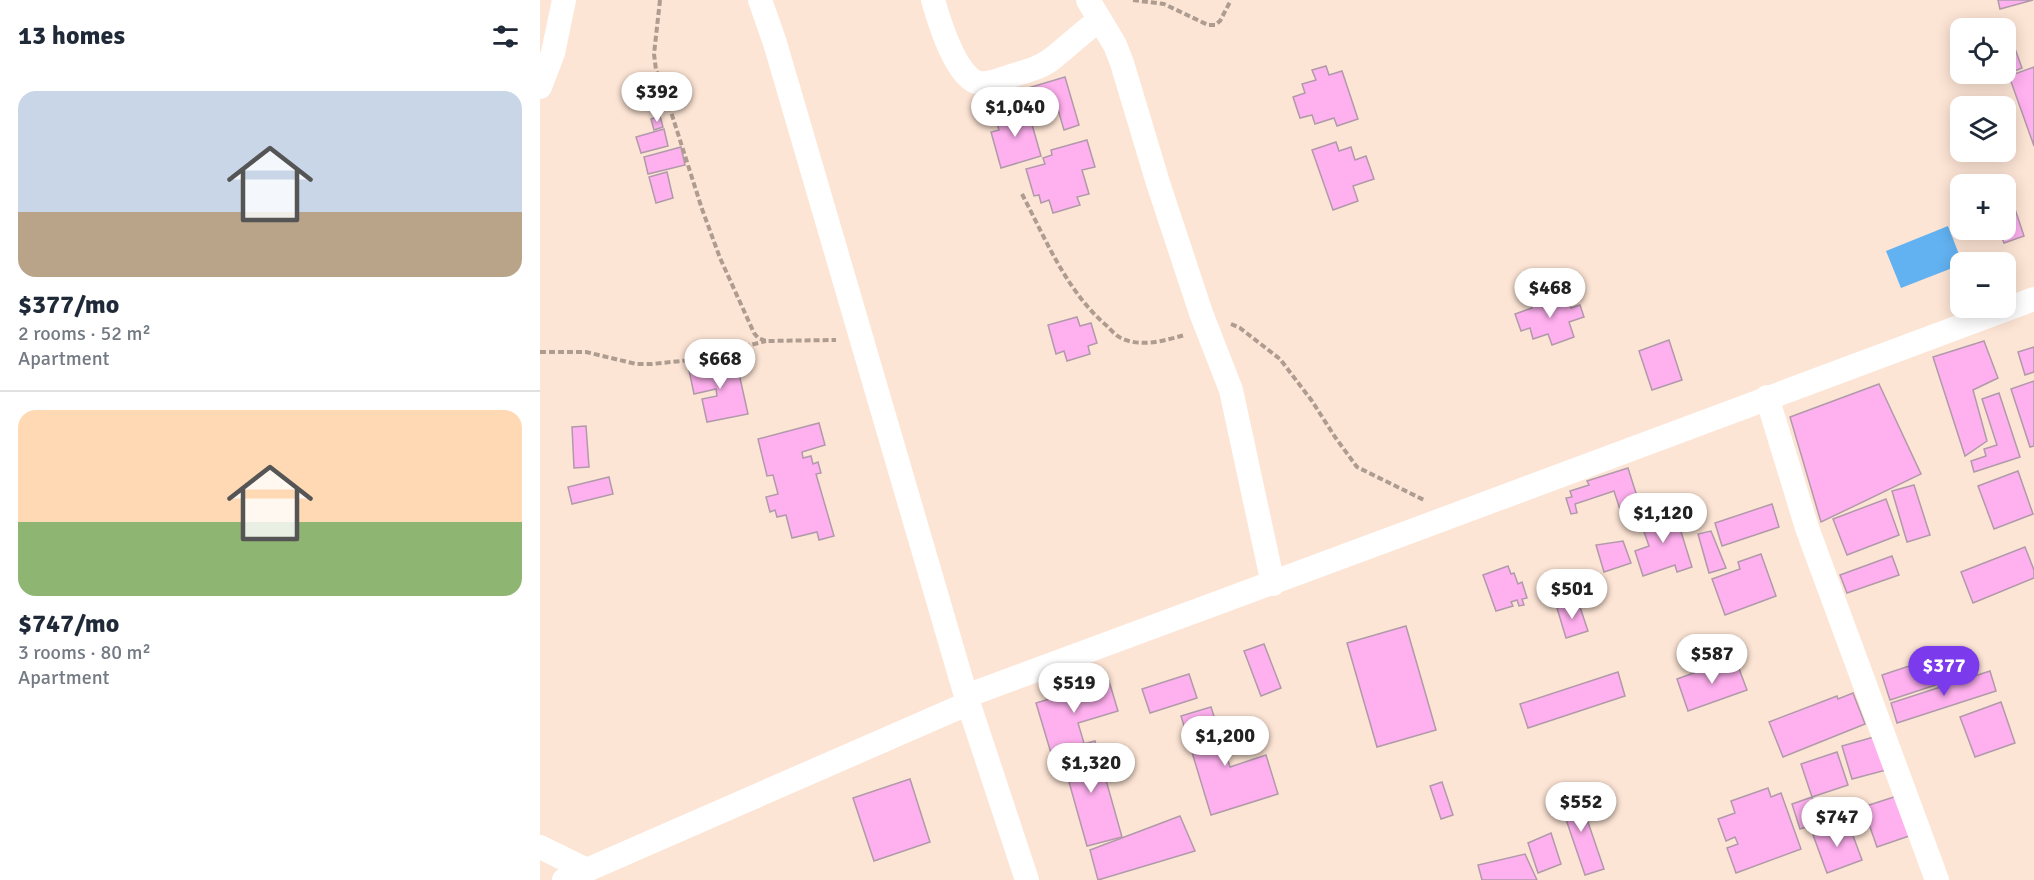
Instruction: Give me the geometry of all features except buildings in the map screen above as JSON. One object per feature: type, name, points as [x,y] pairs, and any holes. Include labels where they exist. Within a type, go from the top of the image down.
[{"type":"street","points":[[540,87],[553,53],[564,0]]},
{"type":"street","points":[[760,0],[775,43],[967,700],[1027,880]]},
{"type":"street","points":[[933,0],[955,58],[964,73],[973,81],[982,84],[1043,65],[1054,58],[1084,30],[1094,10]]},
{"type":"street","points":[[1094,10],[1115,45],[1122,63],[1158,183],[1204,321],[1231,390],[1274,584]]},
{"type":"street","points":[[564,880],[595,872],[967,700],[1767,397],[2034,299]]},
{"type":"street","points":[[1767,397],[1807,528],[1937,880]]},
{"type":"street","points":[[540,847],[595,872]]},
{"type":"path","points":[[660,0],[654,54],[656,70],[720,258],[754,333],[758,338],[766,341]]},
{"type":"path","points":[[1133,0],[1164,4],[1208,25],[1215,25],[1220,21],[1231,0]]},
{"type":"path","points":[[1022,194],[1068,280],[1094,315],[1121,338],[1142,342],[1163,341],[1204,321],[1240,328],[1280,359],[1357,467],[1454,516]]},
{"type":"path","points":[[540,352],[586,352],[636,364],[652,364],[698,359],[766,341],[862,340]]},
{"type":"water","points":[[1948,226],[1950,240],[1953,240],[1958,252],[1950,252],[1950,269],[1901,288],[1886,251]]}]
